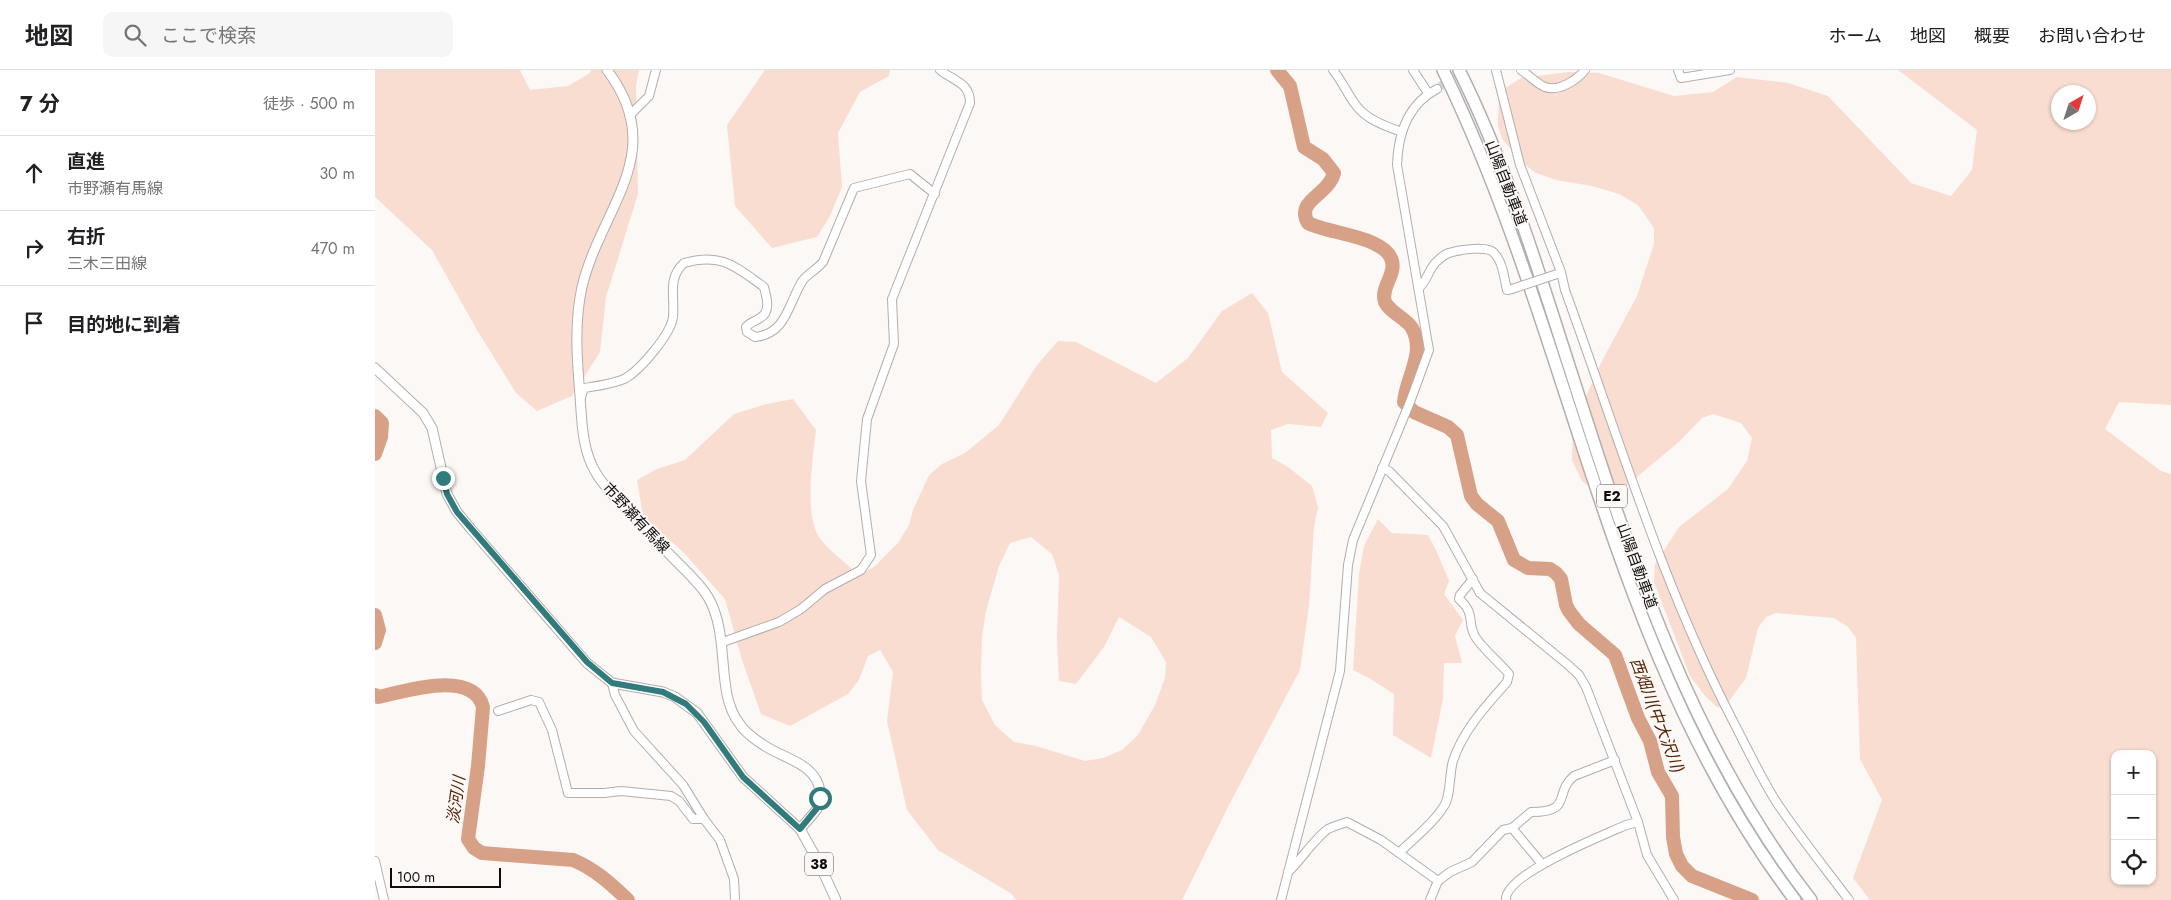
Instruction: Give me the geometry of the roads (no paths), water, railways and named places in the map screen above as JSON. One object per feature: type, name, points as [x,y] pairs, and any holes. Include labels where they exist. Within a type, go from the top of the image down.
[{"type":"highway","name":"山陽自動車道","points":[[1443,70],[1479,150],[1533,296],[1623,570],[1663,671],[1711,771],[1742,824],[1795,900]]},
{"type":"highway","name":"山陽自動車道","points":[[1459,70],[1493,145],[1518,212],[1632,556],[1674,663],[1727,773],[1776,853],[1811,900]]},
{"type":"main road","name":"市野瀬有馬線","points":[[607,70],[624,95],[631,114],[633,150],[629,170],[589,265],[582,287],[576,333],[583,438],[587,455],[596,473],[608,490],[701,587],[717,615],[723,642],[729,702],[738,723],[759,742],[801,764],[816,778],[820,798],[818,807],[800,829]]},
{"type":"main road","points":[[375,368],[423,413],[432,428],[447,494],[457,512],[587,662],[612,683]]},
{"type":"main road","name":"38","points":[[612,683],[663,692],[686,704],[704,722],[743,777],[800,829],[818,861],[836,900]]},
{"type":"street","points":[[631,114],[649,96],[656,70]]},
{"type":"street","points":[[723,642],[779,622],[801,609],[825,589],[861,570],[871,554],[861,481],[867,419],[894,344],[892,299],[970,103],[970,94],[967,89],[940,70]]},
{"type":"street","points":[[1333,70],[1343,83],[1355,105],[1365,114],[1375,121],[1402,132]]},
{"type":"street","points":[[1413,70],[1428,93]]},
{"type":"street","points":[[1496,70],[1520,165],[1655,546],[1696,647],[1760,774],[1777,802],[1849,900]]},
{"type":"street","points":[[1521,70],[1546,87],[1557,87],[1577,79],[1585,70]]},
{"type":"street","points":[[1678,70],[1681,78],[1730,70]]},
{"type":"street","points":[[1281,900],[1340,671],[1348,565],[1353,540],[1410,402],[1429,350],[1397,165],[1397,148],[1407,117],[1428,93],[1437,88]]},
{"type":"street","points":[[580,398],[584,388],[624,379],[637,370],[668,331],[673,320],[674,274],[684,263],[707,260],[727,261],[764,287],[767,310],[762,317],[749,323],[746,327],[747,332],[755,337],[761,337],[775,331],[780,325],[805,278],[815,272],[823,262],[854,188],[910,174],[935,194]]},
{"type":"street","points":[[1419,288],[1424,283],[1434,264],[1447,253],[1483,248],[1490,249],[1495,253],[1507,290],[1559,273]]},
{"type":"street","points":[[1382,468],[1389,472],[1436,517],[1480,593],[1579,676],[1586,687],[1615,760],[1638,822],[1647,855],[1674,900]]},
{"type":"street","points":[[1399,853],[1445,805],[1449,795],[1449,779],[1458,748],[1473,723],[1507,682],[1509,674],[1476,639],[1471,614],[1459,599],[1473,579]]},
{"type":"street","points":[[612,683],[615,695],[634,732],[683,785],[704,819],[720,840],[734,879],[735,900]]},
{"type":"street","points":[[498,711],[531,700],[539,702],[552,730],[568,793],[604,793],[621,790],[671,796],[679,801],[693,819],[704,819]]},
{"type":"street","points":[[1430,900],[1438,881],[1450,872],[1472,862],[1503,830],[1512,828],[1531,812],[1547,812],[1559,805],[1563,800],[1569,780],[1574,776],[1615,760]]},
{"type":"street","points":[[1288,872],[1301,860],[1322,833],[1347,822],[1381,840],[1438,881]]},
{"type":"street","points":[[1506,900],[1510,888],[1517,880],[1542,864],[1626,825],[1638,822]]},
{"type":"street","points":[[1512,828],[1542,864]]},
{"type":"street","points":[[375,861],[384,900]]},
{"type":"waterway","name":"西畑川(中大沢川)","points":[[1277,70],[1290,86],[1304,147],[1323,159],[1334,173],[1331,181],[1309,203],[1305,215],[1308,223],[1368,241],[1379,246],[1392,261],[1393,266],[1385,292],[1385,302],[1390,309],[1412,328],[1416,337],[1417,347],[1404,402],[1414,412],[1448,427],[1457,435],[1471,496],[1477,504],[1498,521],[1514,560],[1528,568],[1550,569],[1556,573],[1561,579],[1569,611],[1579,624],[1615,655],[1638,718],[1650,741],[1658,772],[1672,796],[1673,837],[1676,854],[1682,866],[1692,876],[1752,900]]},
{"type":"waterway","name":"淡河川","points":[[375,416],[382,423],[381,437],[375,454]]},
{"type":"waterway","name":"淡河川","points":[[375,615],[379,630],[375,643]]},
{"type":"waterway","name":"淡河川","points":[[375,695],[378,697],[437,686],[453,686],[466,689],[477,695],[483,707],[478,766],[468,839],[474,848],[482,853],[573,860],[596,872],[628,900]]},
{"type":"tunnel","points":[[1437,89],[1460,70]]}]
